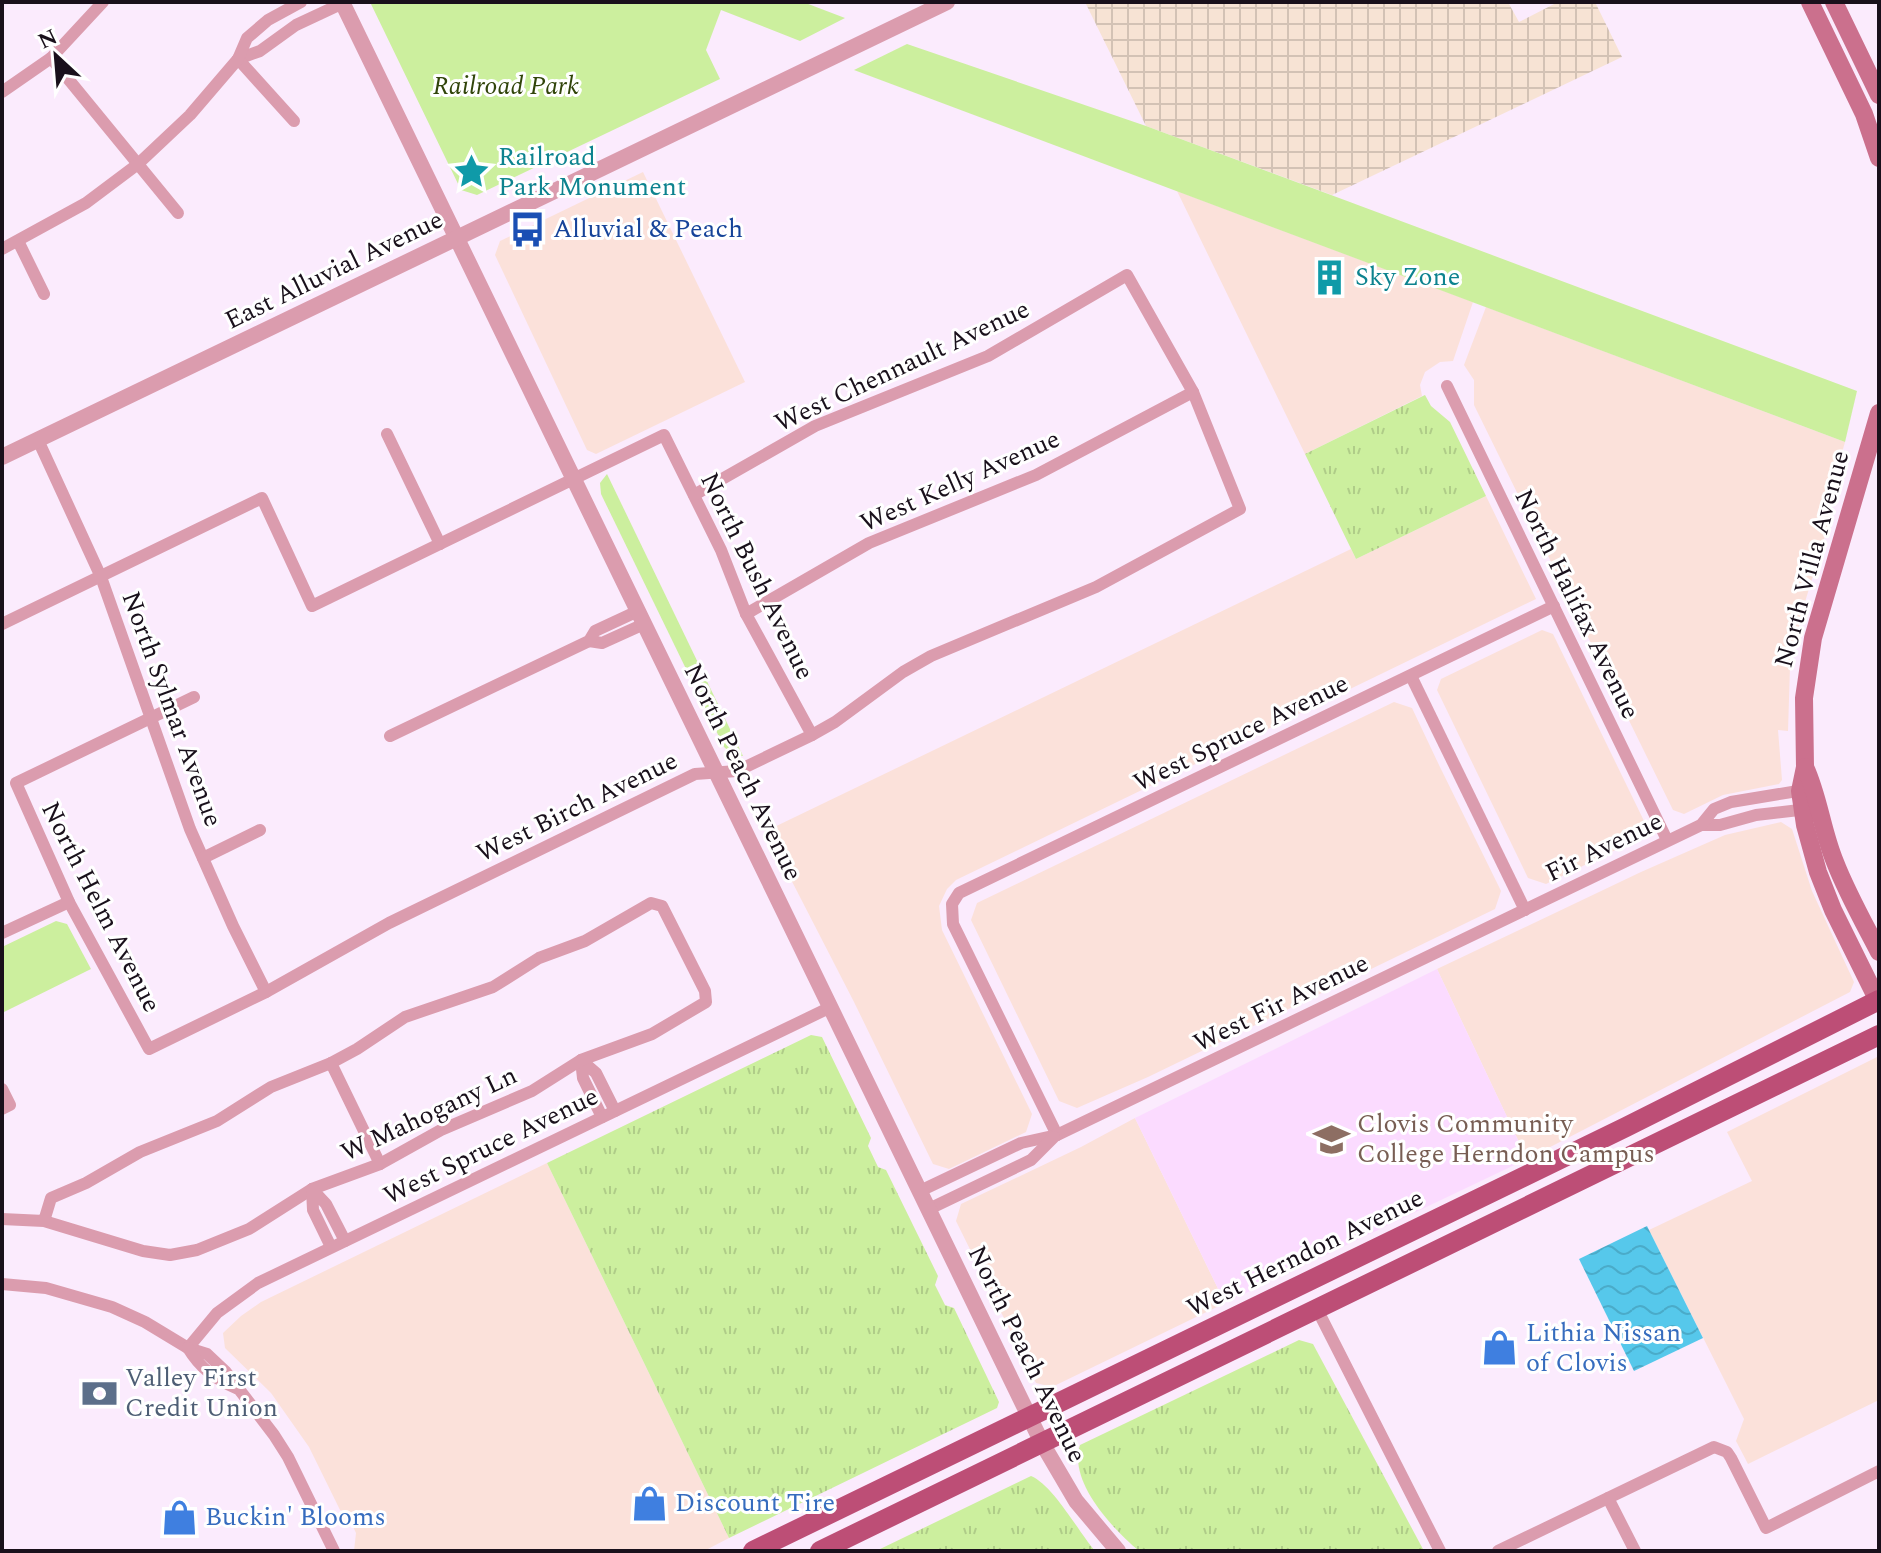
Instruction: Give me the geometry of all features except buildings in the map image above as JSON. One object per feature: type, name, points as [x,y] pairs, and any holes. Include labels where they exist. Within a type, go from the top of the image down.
[{"type":"main road","points":[[1837,3],[1879,95]]},
{"type":"main road","points":[[1814,8],[1865,117],[1879,158]]},
{"type":"main road","name":"North Villa Avenue","points":[[1878,1001],[1833,910],[1818,872],[1805,767],[1804,698],[1813,638],[1879,413]]},
{"type":"main road","name":"North Villa Avenue","points":[[1809,799],[1835,864],[1879,952]]},
{"type":"main road","name":"West Herndon Avenue","points":[[753,1551],[1878,1001]]},
{"type":"main road","points":[[820,1551],[1879,1035]]},
{"type":"main road","points":[[1317,1309],[1315,1298],[1321,1289],[1461,1221],[1531,1173]]},
{"type":"street","points":[[2,92],[51,58],[103,2]]},
{"type":"street","points":[[2,249],[86,203],[138,164],[190,115],[238,59],[247,38],[257,28],[301,2]]},
{"type":"street","points":[[238,59],[260,51],[296,25],[343,2]]},
{"type":"street","name":"North Peach Avenue","points":[[343,2],[1042,1443],[1076,1501],[1118,1551]]},
{"type":"street","name":"East Alluvial Avenue","points":[[2,457],[947,2]]},
{"type":"street","points":[[1814,8],[1837,3]]},
{"type":"street","points":[[51,58],[178,213]]},
{"type":"street","points":[[238,59],[294,121]]},
{"type":"street","points":[[18,241],[44,294]]},
{"type":"street","name":"West Chennault Avenue","points":[[694,495],[815,426],[988,356],[1127,275],[1193,392]]},
{"type":"street","name":"North Halifax Avenue","points":[[1447,386],[1667,840]]},
{"type":"street","name":"West Birch Avenue","points":[[149,1049],[266,992],[389,923],[695,774],[737,771],[812,735],[931,656],[1096,587],[1240,509],[1193,392]]},
{"type":"street","name":"West Kelly Avenue","points":[[746,614],[869,543],[1036,475],[1193,392]]},
{"type":"street","points":[[387,434],[440,544]]},
{"type":"street","name":"North Bush Avenue","points":[[575,479],[664,435],[746,614],[812,735]]},
{"type":"street","name":"North Sylmar Avenue","points":[[38,440],[101,577],[203,858],[266,992]]},
{"type":"street","points":[[2,624],[262,498],[312,606],[575,479]]},
{"type":"street","name":"West Spruce Avenue","points":[[1057,1135],[953,924],[952,904],[962,890],[1554,606]]},
{"type":"street","points":[[390,736],[589,641],[602,643],[641,617]]},
{"type":"street","points":[[1411,676],[1525,910]]},
{"type":"street","points":[[150,718],[194,697]]},
{"type":"street","name":"North Helm Avenue","points":[[149,1049],[69,902],[16,783],[150,718]]},
{"type":"street","name":"Fir Avenue","points":[[1701,825],[1714,809],[1731,802],[1809,799]]},
{"type":"street","name":"Fir Avenue","points":[[1525,910],[1701,825],[1720,825],[1809,799]]},
{"type":"street","points":[[203,858],[260,830]]},
{"type":"street","points":[[2,933],[69,902]]},
{"type":"street","name":"W Mahogany Ln","points":[[2,1219],[44,1221],[143,1251],[170,1255],[197,1250],[249,1229],[312,1189],[380,1164],[441,1130],[532,1091],[581,1060],[652,1034],[706,1002],[705,991],[662,906],[651,903],[585,941],[539,958],[493,987],[405,1017],[331,1063]]},
{"type":"street","name":"West Fir Avenue","points":[[920,1191],[1021,1143],[1057,1135],[1525,910]]},
{"type":"street","name":"West Spruce Avenue","points":[[188,1348],[217,1313],[258,1283],[831,1007]]},
{"type":"street","points":[[581,1060],[596,1073],[615,1111]]},
{"type":"street","points":[[581,1060],[583,1078],[602,1117]]},
{"type":"street","points":[[44,1221],[51,1198],[86,1183],[140,1152],[217,1121],[271,1087],[331,1063],[380,1164]]},
{"type":"street","points":[[2,1089],[6,1107]]},
{"type":"street","name":"West Fir Avenue","points":[[929,1209],[1031,1160],[1057,1135]]},
{"type":"street","points":[[312,1189],[326,1204],[345,1241]]},
{"type":"street","points":[[312,1189],[313,1210],[331,1247]]},
{"type":"street","points":[[2,1284],[46,1288],[112,1307],[145,1322],[188,1348],[197,1363],[217,1380],[236,1388],[274,1435],[334,1551]]},
{"type":"street","points":[[1317,1309],[1440,1551]]},
{"type":"street","points":[[1498,1551],[1708,1449],[1720,1448],[1731,1458],[1766,1528],[1879,1471]]},
{"type":"street","points":[[1608,1498],[1635,1551]]},
{"type":"shaded area","points":[[1085,2],[1508,2],[1519,22],[1558,2],[1595,2],[1622,57],[1332,195],[1146,126]]},
{"type":"shaded area","points":[[643,172],[745,382],[596,454],[587,450],[495,255],[500,241]]},
{"type":"shaded area","points":[[1177,191],[1473,302],[1453,361],[1440,362],[1425,372],[1420,385],[1422,396],[1305,454]]},
{"type":"shaded area","points":[[1486,307],[1845,442],[1825,513],[1831,516],[1802,612],[1790,667],[1788,731],[1778,730],[1782,780],[1779,784],[1723,795],[1684,814],[1673,810],[1474,405],[1474,380],[1464,365]]},
{"type":"shaded area","points":[[1486,496],[1536,599],[956,880],[947,889],[939,906],[942,930],[1032,1114],[1026,1132],[949,1169],[933,1164],[766,831],[1351,549],[1356,559]]},
{"type":"shaded area","points":[[1542,630],[1553,634],[1646,825],[1642,837],[1546,884],[1528,878],[1437,690],[1441,679]]},
{"type":"shaded area","points":[[1394,702],[1412,708],[1501,891],[1495,909],[1148,1077],[1077,1108],[1059,1101],[971,920],[977,903]]},
{"type":"shaded area","points":[[1781,822],[1792,829],[1812,891],[1854,982],[1850,992],[1527,1159],[1437,969],[1725,835]]},
{"type":"shaded area","name":"Clovis Community College Herndon Campus","points":[[1437,969],[1527,1159],[1225,1303],[1135,1118]]},
{"type":"shaded area","points":[[1879,1056],[1879,1400],[1748,1464],[1736,1441],[1744,1419],[1649,1230],[1752,1181],[1727,1132]]},
{"type":"shaded area","points":[[1135,1118],[1225,1303],[1052,1387],[1036,1383],[956,1221],[961,1204]]},
{"type":"shaded area","points":[[547,1163],[729,1538],[704,1551],[354,1551],[356,1533],[346,1512],[340,1510],[309,1447],[271,1393],[225,1348],[223,1333],[261,1302]]},
{"type":"green space","name":"Railroad Park","points":[[370,2],[803,2],[845,18],[800,41],[721,10],[706,50],[720,79],[477,195],[461,190]]},
{"type":"green space","points":[[907,44],[1146,126],[1857,391],[1845,442],[854,70]]},
{"type":"green space","points":[[1425,395],[1431,406],[1450,422],[1486,496],[1356,559],[1305,454]]},
{"type":"green space","points":[[607,474],[743,756],[733,755],[724,747],[601,494],[600,483]]},
{"type":"green space","points":[[56,921],[67,924],[91,969],[2,1013],[2,947]]},
{"type":"green space","points":[[811,1035],[822,1037],[871,1138],[868,1146],[878,1167],[886,1170],[938,1276],[935,1285],[945,1305],[954,1308],[999,1402],[997,1408],[729,1538],[547,1163]]},
{"type":"green space","points":[[1299,1340],[1313,1344],[1424,1551],[1139,1551],[1095,1504],[1080,1474],[1080,1445]]},
{"type":"green space","points":[[1031,1476],[1056,1498],[1095,1551],[876,1551]]},
{"type":"water","points":[[1647,1226],[1703,1338],[1634,1371],[1579,1259]]},
{"type":"place","name":"Railroad Park Monument","points":[[472,172]]},
{"type":"place","name":"Alluvial & Peach","points":[[527,229]]},
{"type":"place","name":"Sky Zone","points":[[1329,277]]},
{"type":"place","name":"Clovis Community College Herndon Campus","points":[[1331,1139]]},
{"type":"place","name":"Lithia Nissan of Clovis","points":[[1500,1348]]},
{"type":"place","name":"Valley First Credit Union","points":[[99,1393]]},
{"type":"place","name":"Discount Tire","points":[[649,1503]]},
{"type":"place","name":"Buckin' Blooms","points":[[179,1517]]}]
